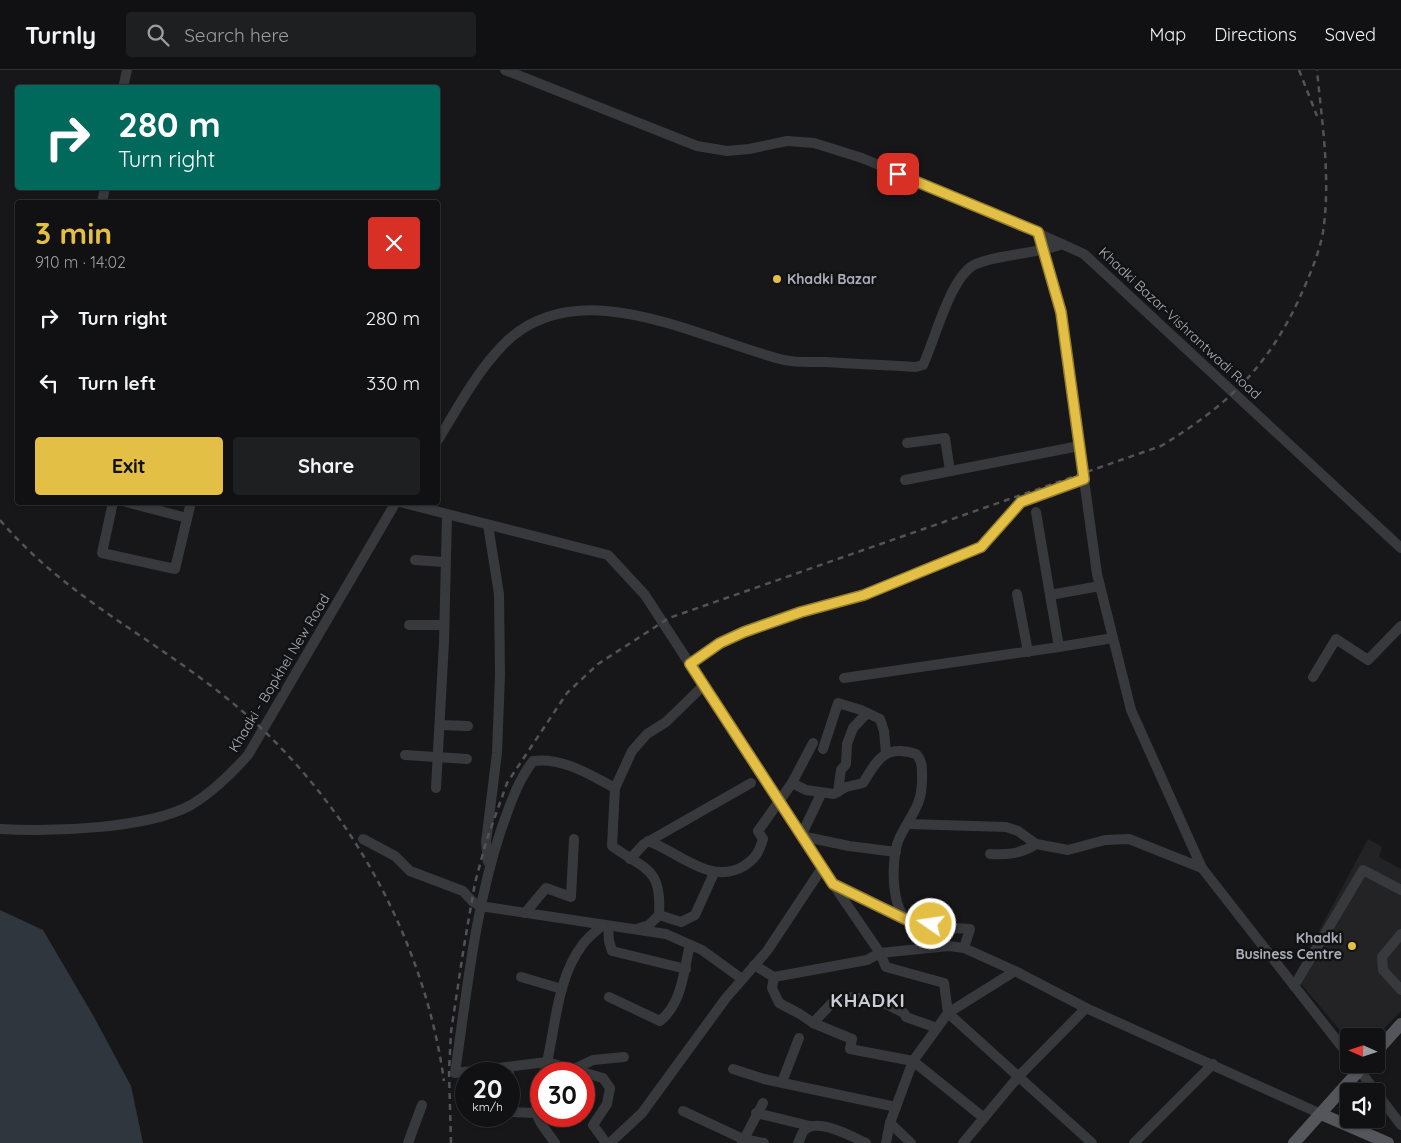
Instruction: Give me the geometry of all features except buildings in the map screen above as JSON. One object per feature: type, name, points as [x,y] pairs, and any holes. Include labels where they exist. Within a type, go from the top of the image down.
[{"type":"main road","points":[[1385,1042],[1401,1024]]},
{"type":"main road","points":[[1294,1143],[1321,1114],[1354,1073]]},
{"type":"main road","points":[[1321,1114],[1388,1143]]},
{"type":"street","points":[[124,85],[127,70]]},
{"type":"street","name":"Khadki Bazar-Vishrantwadi Road","points":[[505,70],[697,146],[727,151],[749,149],[787,141],[814,142],[862,158],[1038,232],[1084,254],[1104,270],[1401,548]]},
{"type":"street","points":[[1038,232],[1061,312],[1100,586],[1131,710],[1202,868],[1340,1045]]},
{"type":"street","points":[[440,437],[490,360],[502,345],[519,331],[552,315],[574,310],[624,313],[785,360],[916,367],[923,365],[964,271],[976,264],[1042,251],[1062,244]]},
{"type":"street","points":[[907,443],[945,438],[950,471]]},
{"type":"street","points":[[905,480],[1079,446]]},
{"type":"street","points":[[690,664],[720,643],[750,630],[801,612],[864,595],[981,547],[1021,502],[1084,479]]},
{"type":"street","points":[[112,505],[102,553],[175,570],[190,505]]},
{"type":"street","points":[[137,505],[187,518]]},
{"type":"street","name":"Khadki - Bopkhel New Road","points":[[0,829],[21,831],[139,822],[170,814],[191,804],[225,780],[248,755],[396,505]]},
{"type":"street","points":[[410,505],[608,555],[645,595],[778,801],[880,953],[886,967],[944,983],[948,1013],[1092,1143]]},
{"type":"street","points":[[1036,512],[1059,647]]},
{"type":"street","points":[[436,788],[447,514]]},
{"type":"street","points":[[488,525],[499,594],[500,675],[497,754],[486,842],[489,870]]},
{"type":"street","points":[[415,560],[444,562]]},
{"type":"street","points":[[1050,594],[1100,586]]},
{"type":"street","points":[[1017,594],[1028,652]]},
{"type":"street","points":[[409,625],[444,626]]},
{"type":"street","points":[[1313,677],[1336,639],[1368,660],[1401,626]]},
{"type":"street","points":[[844,678],[1113,638]]},
{"type":"street","points":[[636,930],[649,925],[659,915],[660,895],[651,870],[630,859],[612,846],[616,788],[632,751],[647,734],[666,722],[704,686]]},
{"type":"street","points":[[823,749],[838,703],[880,719],[884,731],[886,753]]},
{"type":"street","points":[[838,792],[841,770],[846,764],[847,744],[854,728],[867,713]]},
{"type":"street","points":[[440,725],[468,726]]},
{"type":"street","points":[[648,841],[714,873],[733,872],[758,855],[763,839],[758,831],[792,783],[813,743]]},
{"type":"street","points":[[792,783],[821,794],[834,794],[846,787],[863,783],[879,757],[886,753],[912,753],[920,758],[921,796],[919,806],[898,840],[896,852],[894,869],[897,906],[902,916],[911,922],[970,929],[964,948]]},
{"type":"street","points":[[405,755],[467,759]]},
{"type":"street","points":[[457,1062],[480,906],[489,870],[515,788],[533,761],[541,760],[567,765],[616,788]]},
{"type":"street","points":[[630,859],[648,841],[751,783]]},
{"type":"street","points":[[801,836],[821,794]]},
{"type":"street","points":[[908,824],[1006,827],[1018,831],[1036,844],[1068,850],[1105,840],[1128,839],[1202,868]]},
{"type":"street","points":[[801,836],[849,846],[896,852]]},
{"type":"street","points":[[363,839],[395,856],[410,871],[463,890],[472,901],[480,906],[666,934],[702,950],[742,979]]},
{"type":"street","points":[[526,913],[546,888],[571,897],[574,839]]},
{"type":"street","points":[[990,854],[1011,855],[1036,844]]},
{"type":"street","points":[[610,1143],[642,1113],[726,998],[767,951],[822,868]]},
{"type":"street","points":[[1294,986],[1363,870],[1401,890]]},
{"type":"street","points":[[659,915],[681,922],[694,915],[714,873]]},
{"type":"street","points":[[833,884],[907,919]]},
{"type":"street","points":[[605,926],[612,951],[686,969]]},
{"type":"street","points":[[547,1062],[562,988],[573,960],[583,944],[605,926]]},
{"type":"street","points":[[1401,934],[1382,957],[1383,970],[1401,990]]},
{"type":"street","points":[[609,997],[660,1021],[670,1013],[686,969],[690,945]]},
{"type":"street","points":[[754,965],[774,976],[867,960],[880,953],[949,946],[964,948],[1015,970],[1086,1008],[1321,1114]]},
{"type":"street","points":[[886,1143],[890,1123],[913,1061],[948,1013],[1015,970]]},
{"type":"street","points":[[774,976],[772,988],[779,1003],[800,1014],[813,1024],[852,1039],[850,1049],[913,1061],[984,1118]]},
{"type":"street","points":[[521,977],[562,988]]},
{"type":"street","points":[[813,1024],[832,1003],[852,997],[884,1003],[904,1013],[906,1018],[938,1028]]},
{"type":"street","points":[[963,1143],[1018,1077],[1086,1008]]},
{"type":"street","points":[[782,1082],[799,1038]]},
{"type":"street","points":[[589,1062],[593,1060],[624,1058]]},
{"type":"street","points":[[1134,1143],[1213,1064]]},
{"type":"street","points":[[733,1069],[764,1079],[896,1107]]},
{"type":"street","points":[[595,1076],[603,1078],[610,1088],[607,1104],[595,1122]]},
{"type":"street","points":[[743,1141],[763,1103]]},
{"type":"street","points":[[1385,1104],[1401,1125]]},
{"type":"street","points":[[408,1143],[422,1105]]},
{"type":"street","points":[[683,1112],[743,1141],[764,1143]]},
{"type":"street","points":[[756,1114],[810,1126],[832,1128],[866,1143]]},
{"type":"street","points":[[890,1123],[911,1143]]},
{"type":"street","points":[[798,1143],[803,1130],[810,1126]]},
{"type":"street","points":[[544,1127],[554,1143]]},
{"type":"street","points":[[594,1127],[606,1143]]},
{"type":"shaded area","points":[[1368,839],[1382,847],[1379,857],[1401,869],[1401,1011],[1385,1028],[1340,1028],[1340,1030],[1297,979],[1297,972]]},
{"type":"shaded area","points":[[0,910],[43,930],[94,1017],[131,1086],[143,1143],[0,1143]]},
{"type":"railway","points":[[1299,70],[1317,116]]},
{"type":"railway","points":[[451,1143],[449,1071],[451,1032],[475,883],[486,842],[507,783],[567,693],[598,664],[669,618],[1161,446],[1185,431],[1226,400],[1259,364],[1288,322],[1319,249],[1325,212],[1326,171],[1317,70]]},
{"type":"railway","points":[[0,520],[50,570],[105,612],[219,692],[262,729],[302,771],[337,816],[369,865],[395,916],[417,970],[433,1025],[444,1081]]},
{"type":"place","name":"Khadki Bazar","points":[[777,279]]},
{"type":"place","name":"Khadki Business Centre","points":[[1352,946]]},
{"type":"district","name":"KHADKI","points":[[868,1000]]},
{"type":"route","points":[[898,174],[1038,232],[1061,312],[1084,479],[1021,502],[981,547],[899,579],[864,595],[801,612],[744,632],[720,643],[690,664],[833,884],[911,922],[931,924]]}]
